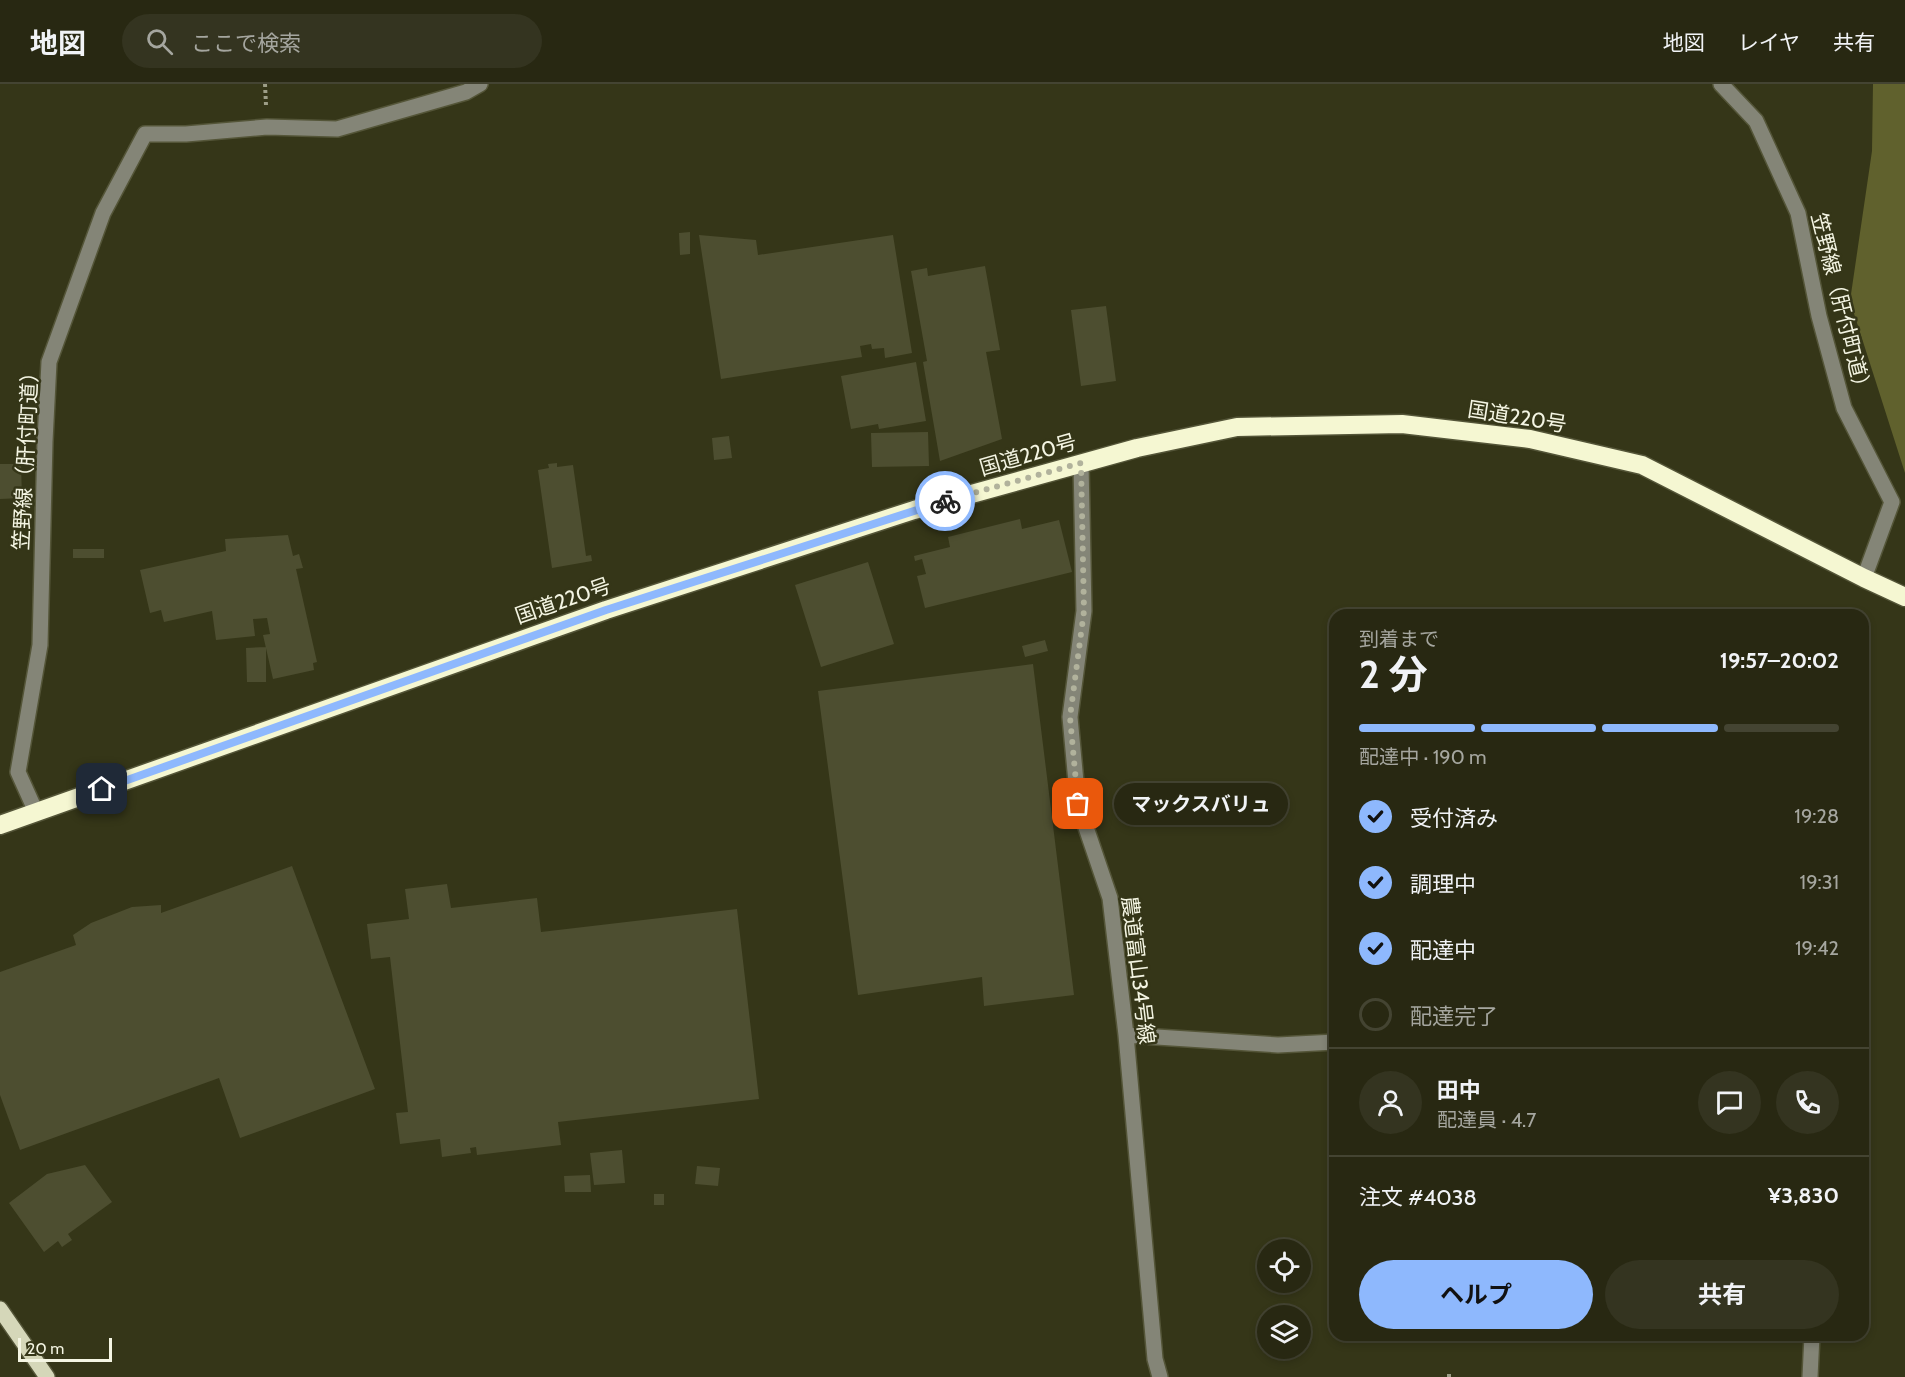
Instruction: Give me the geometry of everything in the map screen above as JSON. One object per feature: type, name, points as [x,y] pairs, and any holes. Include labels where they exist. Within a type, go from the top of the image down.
[{"type":"highway","name":"国道220号","points":[[0,825],[606,610],[914,510],[1137,448],[1237,427],[1402,424],[1530,439],[1642,465],[1905,597]]},
{"type":"main road","points":[[0,1309],[47,1377]]},
{"type":"street","name":"笠野線（肝付町道）","points":[[36,812],[18,772],[40,645],[49,362],[103,213],[145,134],[186,134],[267,127],[337,129],[466,92],[480,84]]},
{"type":"street","name":"笠野線（肝付町道）","points":[[1721,84],[1756,121],[1798,213],[1819,316],[1844,408],[1892,502],[1864,578]]},
{"type":"street","name":"農道富山34号線","points":[[1081,463],[1084,611],[1070,717],[1078,804],[1110,898],[1126,1035],[1155,1359],[1160,1377]]},
{"type":"street","points":[[1126,1035],[1278,1045],[1329,1042]]},
{"type":"street","points":[[1809,1377],[1812,1341]]},
{"type":"path","points":[[1449,1371],[1449,1377]]},
{"type":"shaded area","points":[[1873,84],[1905,84],[1905,473],[1850,301],[1872,151]]},
{"type":"building","points":[[690,232],[690,254],[680,255],[679,233]]},
{"type":"building","points":[[699,235],[756,240],[758,255],[893,235],[912,353],[885,358],[884,348],[872,349],[871,344],[860,346],[862,357],[721,379]]},
{"type":"building","points":[[985,266],[1000,350],[986,352],[1002,439],[940,461],[923,362],[927,361],[911,271],[927,268],[928,276]]},
{"type":"building","points":[[1106,306],[1116,381],[1081,386],[1071,310]]},
{"type":"building","points":[[916,362],[926,421],[879,429],[878,424],[851,429],[841,376]]},
{"type":"building","points":[[928,432],[929,466],[872,467],[871,433]]},
{"type":"building","points":[[729,436],[732,458],[714,460],[712,438]]},
{"type":"building","points":[[557,463],[557,467],[573,465],[586,556],[591,555],[592,561],[552,568],[538,470],[549,468],[548,464]]},
{"type":"building","points":[[0,464],[21,464],[22,498],[0,499]]},
{"type":"building","points":[[1020,519],[1022,529],[1059,520],[1072,572],[925,608],[917,576],[926,574],[922,559],[915,561],[914,556],[950,547],[948,537]]},
{"type":"building","points":[[288,535],[293,556],[299,554],[303,568],[296,569],[317,662],[313,663],[314,670],[273,679],[263,635],[270,634],[267,618],[253,619],[255,636],[216,640],[212,611],[164,622],[161,610],[150,613],[140,570],[226,551],[225,539]]},
{"type":"building","points":[[73,549],[104,549],[104,558],[73,558]]},
{"type":"building","points":[[868,562],[894,644],[821,667],[795,585]]},
{"type":"building","points":[[1045,640],[1048,651],[1025,657],[1022,646]]},
{"type":"building","points":[[266,647],[266,682],[247,682],[246,648]]},
{"type":"building","points":[[1033,664],[1074,995],[984,1006],[982,977],[858,995],[818,691]]},
{"type":"building","points":[[292,866],[375,1089],[240,1138],[219,1078],[20,1150],[0,1095],[0,972],[76,945],[73,935],[91,923],[132,907],[161,905],[161,913]]},
{"type":"building","points":[[447,884],[451,908],[537,898],[541,932],[737,909],[759,1099],[558,1122],[561,1145],[477,1155],[476,1147],[470,1148],[471,1153],[442,1157],[440,1139],[400,1144],[396,1113],[408,1112],[390,957],[371,959],[367,924],[409,919],[405,889]]},
{"type":"building","points":[[622,1150],[625,1183],[594,1185],[590,1153]]},
{"type":"building","points":[[85,1165],[112,1202],[68,1234],[72,1240],[62,1247],[58,1241],[44,1252],[9,1203],[47,1174]]},
{"type":"building","points":[[697,1166],[720,1168],[718,1186],[695,1184]]},
{"type":"building","points":[[590,1175],[591,1192],[565,1192],[564,1176]]},
{"type":"building","points":[[654,1194],[664,1194],[664,1205],[654,1205]]},
{"type":"way so far","points":[[945,501],[1081,463],[1084,611],[1070,717],[1078,804]]},
{"type":"place","name":"マックスバリュ","points":[[1078,804]]},
{"type":"route","points":[[102,789],[606,610],[945,501]]}]
